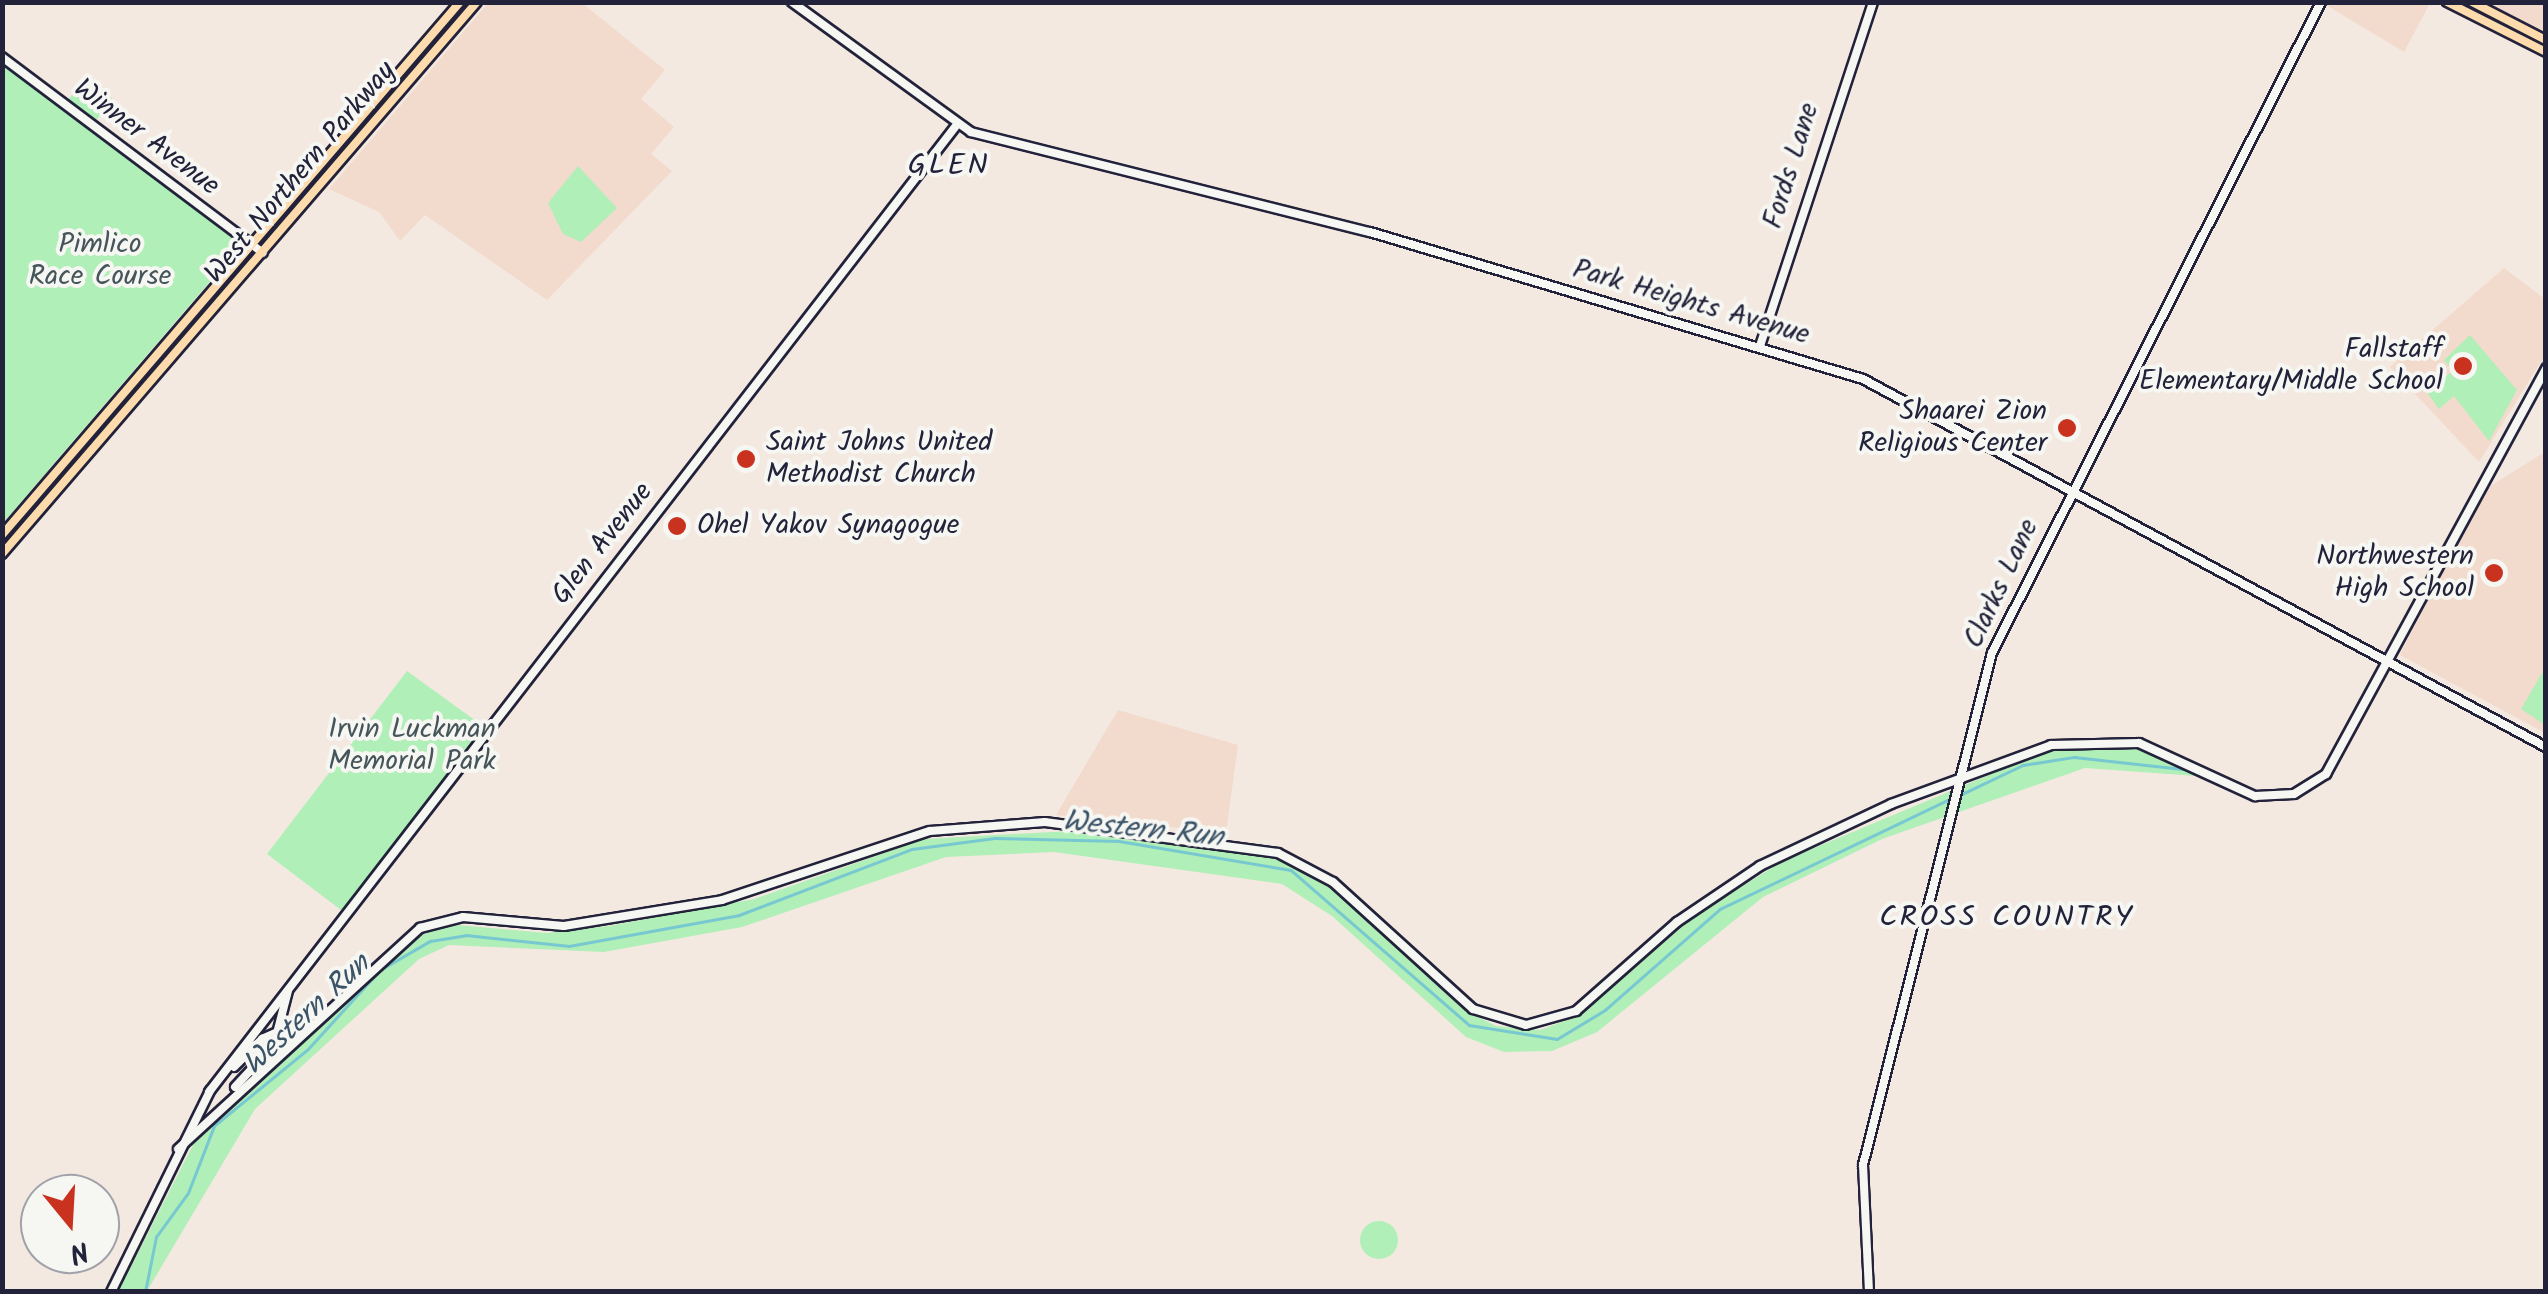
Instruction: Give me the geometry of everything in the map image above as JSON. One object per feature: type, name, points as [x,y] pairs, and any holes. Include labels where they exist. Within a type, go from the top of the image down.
[{"type":"main road","name":"West Northern Parkway","points":[[2,534],[460,2]]},
{"type":"main road","name":"West Northern Parkway","points":[[2,554],[476,2]]},
{"type":"main road","name":"Park Heights Avenue","points":[[792,2],[956,126],[1760,346],[1872,383],[2546,747]]},
{"type":"main road","name":"Fords Lane","points":[[1760,346],[1873,2]]},
{"type":"main road","name":"Clarks Lane","points":[[1869,1292],[1863,1165],[1992,653],[2321,2]]},
{"type":"main road","points":[[2447,2],[2546,52]]},
{"type":"main road","points":[[2460,2],[2476,4],[2546,40]]},
{"type":"main road","name":"Winner Avenue","points":[[2,57],[263,253]]},
{"type":"main road","name":"Glen Avenue","points":[[209,1092],[956,126]]},
{"type":"main road","points":[[178,1149],[318,1013],[401,939],[442,920],[555,927],[653,913],[752,893],[919,834],[1045,822],[1291,858],[1356,901],[1473,1008],[1536,1024],[1583,1006],[1740,877],[1960,778],[2091,739],[2174,752],[2262,798],[2288,797],[2324,778],[2546,368]]},
{"type":"main road","name":"Glen Avenue","points":[[227,1099],[280,1031],[288,991]]},
{"type":"main road","points":[[111,1292],[209,1092],[280,1031],[318,1013]]},
{"type":"shaded area","points":[[2321,2],[2430,3],[2404,52]]},
{"type":"shaded area","points":[[488,3],[582,3],[665,70],[641,99],[674,127],[651,154],[672,171],[547,300],[425,215],[400,241],[379,212],[329,189]]},
{"type":"shaded area","points":[[2458,3],[2545,3],[2545,46]]},
{"type":"shaded area","name":"Fallstaff Elementary/Middle School","points":[[2504,268],[2545,299],[2545,355],[2479,462],[2390,367]]},
{"type":"shaded area","name":"Northwestern High School","points":[[2545,452],[2545,733],[2400,655],[2484,490]]},
{"type":"shaded area","points":[[1118,710],[1238,745],[1226,833],[1056,815]]},
{"type":"green space","name":"Pimlico Race Course","points":[[3,63],[242,244],[3,523]]},
{"type":"green space","points":[[86,78],[113,99],[94,123],[67,101]]},
{"type":"green space","points":[[578,166],[617,208],[581,242],[563,234],[548,203]]},
{"type":"green space","points":[[2470,335],[2517,390],[2489,441],[2454,396],[2439,409],[2426,391],[2453,371],[2444,360]]},
{"type":"green space","name":"Irvin Luckman Memorial Park","points":[[407,671],[487,729],[345,913],[267,854]]},
{"type":"green space","points":[[2542,673],[2545,674],[2545,725],[2521,709]]},
{"type":"green space","points":[[2119,745],[2153,750],[2197,776],[2085,768],[1882,839],[1763,897],[1597,1032],[1552,1051],[1504,1052],[1466,1037],[1332,916],[1282,884],[1054,852],[946,857],[742,927],[604,952],[449,945],[419,959],[255,1109],[147,1291],[118,1292],[199,1133],[408,942],[446,924],[546,933],[609,926],[754,899],[924,839],[1070,831],[1244,849],[1290,864],[1337,892],[1466,1011],[1496,1026],[1540,1030],[1581,1015],[1693,917],[1781,862],[2044,752]]},
{"type":"green space","points":[[1379,1221],[1393,1226],[1398,1240],[1393,1254],[1379,1259],[1365,1254],[1360,1240],[1365,1226]]},
{"type":"waterway","name":"Western Run","points":[[1958,796],[2023,765],[2074,757],[2191,770]]},
{"type":"waterway","name":"Western Run","points":[[145,1292],[156,1237],[188,1193],[214,1126],[307,1050],[380,970],[430,941],[466,935],[569,946],[739,915],[912,849],[994,838],[1119,841],[1291,870],[1469,1025],[1557,1039],[1605,1010],[1720,909],[1950,799]]},
{"type":"place","name":"Fallstaff Elementary/Middle School","points":[[2463,366]]},
{"type":"place","name":"Shaarei Zion Religious Center","points":[[2067,428]]},
{"type":"place","name":"Saint Johns United Methodist Church","points":[[746,459]]},
{"type":"place","name":"Ohel Yakov Synagogue","points":[[677,526]]},
{"type":"place","name":"Northwestern High School","points":[[2494,573]]},
{"type":"district","name":"GLEN","points":[[949,166]]},
{"type":"district","name":"CROSS COUNTRY","points":[[2007,918]]}]
